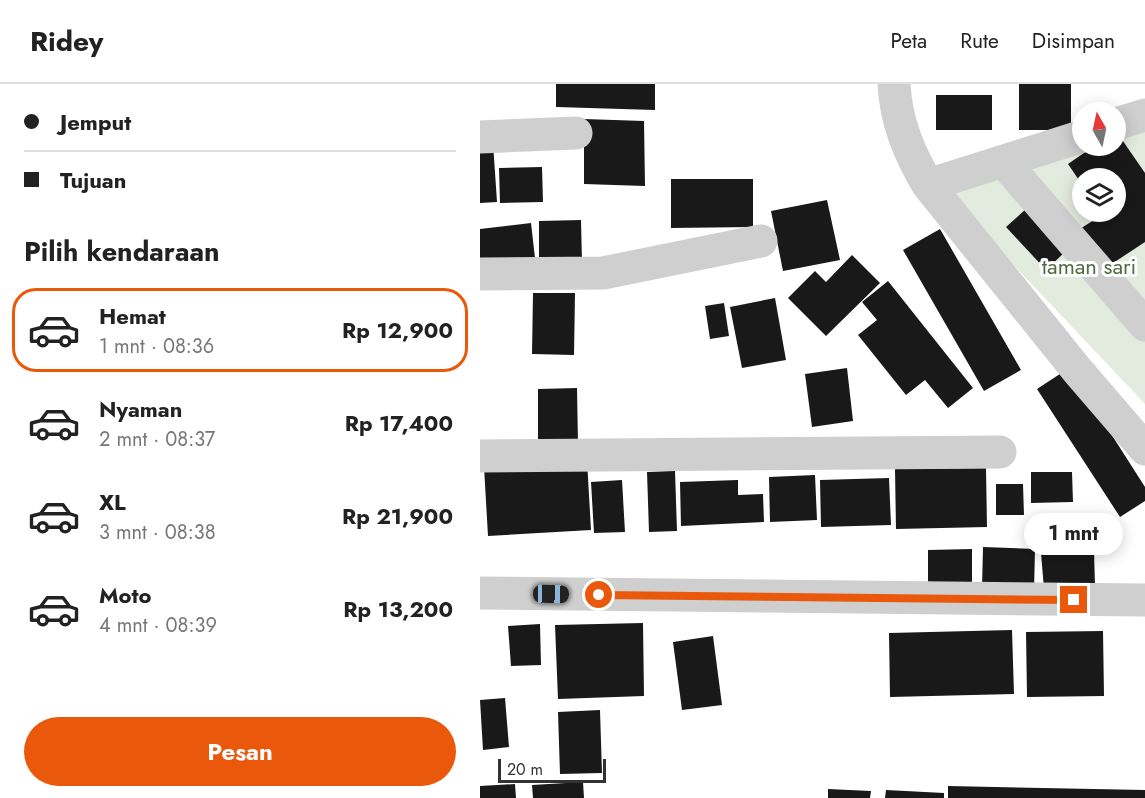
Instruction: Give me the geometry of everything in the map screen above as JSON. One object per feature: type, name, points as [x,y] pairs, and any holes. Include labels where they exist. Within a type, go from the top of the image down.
[{"type":"street","points":[[894,84],[901,128],[911,157],[928,185],[1077,370],[1145,449]]},
{"type":"street","points":[[1126,121],[1145,115]]},
{"type":"street","points":[[480,136],[576,133]]},
{"type":"street","points":[[928,185],[1072,140]]},
{"type":"street","points":[[1004,162],[1144,321]]},
{"type":"street","points":[[480,274],[603,273],[761,241]]},
{"type":"street","points":[[480,456],[1000,452]]},
{"type":"street","points":[[480,593],[1145,600]]},
{"type":"green space","name":"taman sari","points":[[1145,125],[1145,404],[939,186],[1072,149],[1072,156],[1126,156],[1126,131]]},
{"type":"building","points":[[556,84],[655,84],[655,110],[556,107]]},
{"type":"building","points":[[1019,84],[1071,84],[1071,130],[1019,130]]},
{"type":"building","points":[[936,95],[992,95],[992,130],[936,130]]},
{"type":"building","points":[[584,119],[644,121],[645,186],[584,184]]},
{"type":"building","points":[[493,143],[497,202],[480,203],[480,144]]},
{"type":"building","points":[[1126,145],[1145,173],[1145,242],[1101,271],[1075,232],[1091,222],[1126,222],[1126,168],[1072,168],[1072,170],[1068,164],[1080,156],[1126,156]]},
{"type":"building","points":[[542,167],[543,202],[500,203],[499,168]]},
{"type":"building","points":[[671,179],[753,179],[753,227],[671,228]]},
{"type":"building","points":[[827,200],[840,260],[783,271],[771,211]]},
{"type":"building","points":[[1026,209],[1066,251],[1046,270],[1006,227]]},
{"type":"building","points":[[581,220],[582,262],[539,263],[539,221]]},
{"type":"building","points":[[531,223],[535,258],[480,265],[480,229]]},
{"type":"building","points":[[940,229],[1021,370],[984,391],[903,250]]},
{"type":"building","points":[[852,255],[880,283],[826,336],[788,298],[815,271],[826,282]]},
{"type":"building","points":[[888,281],[973,388],[948,408],[925,380],[906,395],[858,335],[877,320],[862,302]]},
{"type":"building","points":[[533,293],[575,293],[574,355],[532,354]]},
{"type":"building","points":[[775,298],[786,360],[742,368],[730,307]]},
{"type":"building","points":[[724,303],[729,336],[710,339],[705,306]]},
{"type":"building","points":[[847,368],[853,421],[812,427],[805,374]]},
{"type":"building","points":[[1069,368],[1145,487],[1145,501],[1120,517],[1037,389]]},
{"type":"building","points":[[577,388],[578,444],[538,444],[538,389]]},
{"type":"building","points":[[587,460],[591,530],[488,536],[484,467]]},
{"type":"building","points":[[986,468],[987,527],[896,529],[895,469]]},
{"type":"building","points":[[675,471],[677,531],[649,532],[647,472]]},
{"type":"building","points":[[1031,472],[1072,472],[1073,502],[1031,503]]},
{"type":"building","points":[[815,475],[817,520],[770,522],[769,477]]},
{"type":"building","points":[[889,478],[891,525],[821,527],[820,480]]},
{"type":"building","points":[[622,480],[625,532],[594,533],[591,482]]},
{"type":"building","points":[[738,480],[738,495],[763,494],[764,522],[681,526],[680,482]]},
{"type":"building","points":[[996,484],[1023,484],[1024,515],[996,515]]},
{"type":"building","points":[[983,547],[1035,549],[1034,592],[982,589]]},
{"type":"building","points":[[972,549],[972,584],[928,585],[928,550]]},
{"type":"building","points":[[1094,550],[1095,587],[1044,589],[1041,553]]},
{"type":"building","points":[[643,623],[644,696],[558,699],[555,625]]},
{"type":"building","points":[[540,624],[541,665],[511,666],[508,626]]},
{"type":"building","points":[[1012,630],[1014,694],[890,697],[889,633]]},
{"type":"building","points":[[1103,631],[1104,696],[1027,697],[1026,632]]},
{"type":"building","points":[[713,636],[722,705],[682,710],[673,642]]},
{"type":"building","points":[[505,698],[509,747],[483,750],[480,700]]},
{"type":"building","points":[[600,710],[602,773],[560,774],[558,712]]},
{"type":"building","points":[[583,782],[584,798],[533,798],[532,785]]},
{"type":"building","points":[[515,784],[516,798],[480,798],[480,786]]},
{"type":"building","points":[[948,786],[1145,790],[1145,798],[948,798]]},
{"type":"building","points":[[828,789],[871,791],[870,798],[828,798]]},
{"type":"building","points":[[886,790],[944,793],[944,798],[885,798]]},
{"type":"route","points":[[599,595],[1074,600]]}]
